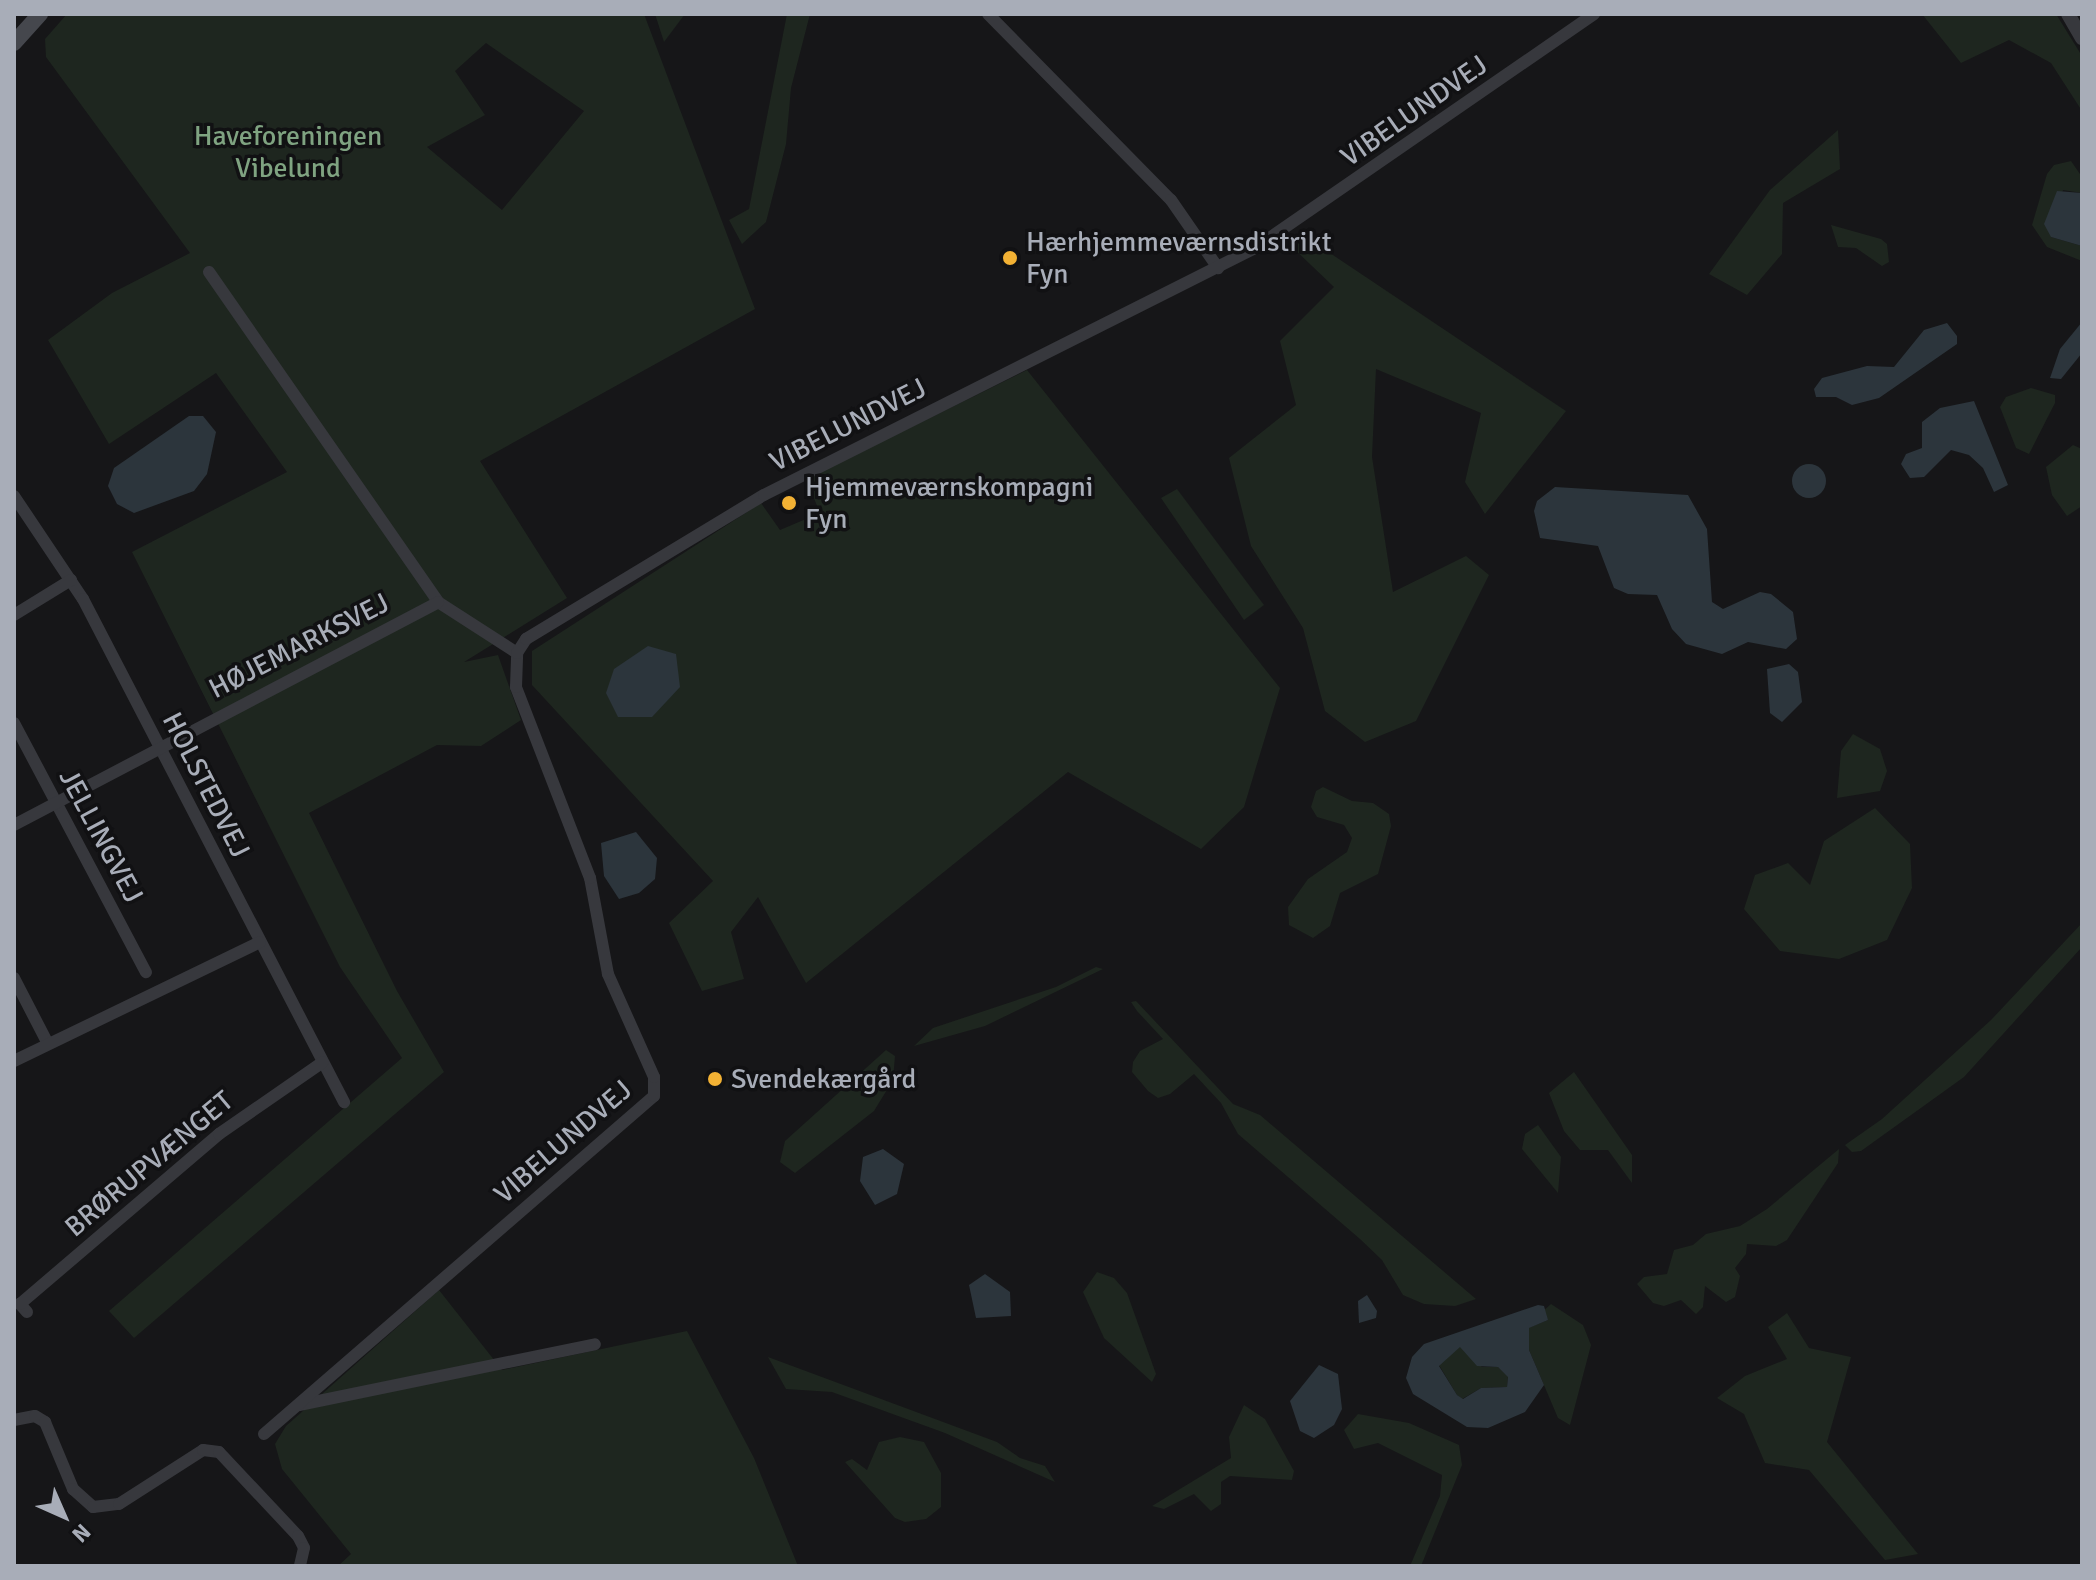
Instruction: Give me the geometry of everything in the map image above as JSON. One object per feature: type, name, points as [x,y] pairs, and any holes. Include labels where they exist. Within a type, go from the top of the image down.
[{"type":"main road","points":[[14,43],[40,14]]},
{"type":"street","points":[[988,14],[1162,189],[1218,268]]},
{"type":"street","name":"VIBELUNDVEJ","points":[[264,1434],[654,1096],[654,1077],[608,974],[590,878],[516,687],[517,653],[540,627],[764,495],[1218,268],[1306,216],[1594,14]]},
{"type":"street","points":[[2068,14],[2082,38]]},
{"type":"street","points":[[209,272],[438,602],[517,653]]},
{"type":"street","name":"HOLSTEDVEJ","points":[[14,496],[71,580],[344,1102]]},
{"type":"street","points":[[14,615],[71,580]]},
{"type":"street","name":"HØJEMARKSVEJ","points":[[14,825],[159,745],[438,602]]},
{"type":"street","name":"JELLINGVEJ","points":[[14,723],[146,972]]},
{"type":"street","points":[[14,1061],[260,942]]},
{"type":"street","points":[[14,978],[48,1044]]},
{"type":"street","name":"BRØRUPVÆNGET","points":[[27,1312],[20,1304],[219,1134],[323,1062]]},
{"type":"street","points":[[296,1405],[595,1344]]},
{"type":"street","points":[[14,1420],[25,1416],[45,1422],[73,1489],[93,1507],[119,1504],[203,1450],[214,1450],[298,1536],[304,1548],[300,1566]]},
{"type":"green space","name":"Haveforeningen Vibelund","points":[[67,14],[644,14],[755,309],[480,461],[567,598],[464,662],[498,655],[521,720],[481,746],[437,745],[309,813],[397,991],[444,1072],[134,1338],[109,1311],[402,1058],[340,967],[132,552],[287,472],[216,373],[109,444],[48,340],[112,293],[190,253],[46,57],[45,39]],"holes":[[[486,43],[584,111],[502,210],[427,147],[485,115],[455,71]]]},
{"type":"green space","points":[[655,14],[685,14],[664,42]]},
{"type":"green space","points":[[787,14],[810,14],[791,88],[786,144],[766,222],[742,244],[729,220],[749,209]]},
{"type":"green space","points":[[1922,14],[2056,14],[2082,56],[2082,111],[2051,63],[2009,40],[1961,63]]},
{"type":"green space","points":[[1838,130],[1840,169],[1783,203],[1782,254],[1747,295],[1709,274],[1770,190]]},
{"type":"green space","points":[[2071,161],[2082,177],[2082,193],[2063,190],[2051,237],[2082,246],[2082,261],[2047,247],[2032,225],[2047,174],[2054,165]]},
{"type":"green space","points":[[1831,225],[1881,239],[1887,244],[1889,262],[1882,266],[1856,248],[1838,247]]},
{"type":"green space","points":[[1303,235],[1566,411],[1485,514],[1465,482],[1481,413],[1376,369],[1372,457],[1393,592],[1466,556],[1489,575],[1416,721],[1365,742],[1325,711],[1303,628],[1251,546],[1229,458],[1296,405],[1280,341],[1334,287],[1290,245]]},
{"type":"green space","points":[[1027,370],[1280,688],[1244,807],[1201,849],[1068,772],[806,983],[758,897],[731,932],[744,979],[702,991],[669,923],[713,881],[532,685],[532,651],[761,503],[780,530],[820,513],[806,479]]},
{"type":"green space","points":[[2031,388],[2055,395],[2055,403],[2029,454],[2016,448],[2000,407],[2006,397]]},
{"type":"green space","points":[[2073,445],[2082,449],[2082,506],[2067,516],[2052,495],[2046,467]]},
{"type":"green space","points":[[1177,489],[1264,605],[1244,620],[1161,498]]},
{"type":"green space","points":[[1853,734],[1880,749],[1887,771],[1880,791],[1837,798],[1841,751]]},
{"type":"green space","points":[[1323,787],[1352,801],[1373,803],[1389,814],[1391,826],[1378,874],[1340,893],[1330,926],[1313,938],[1289,925],[1288,907],[1308,879],[1347,852],[1352,838],[1344,825],[1317,817],[1311,807],[1316,791]]},
{"type":"green space","points":[[1875,808],[1910,844],[1912,888],[1887,940],[1839,959],[1780,951],[1744,909],[1755,875],[1788,863],[1810,885],[1824,841]]},
{"type":"green space","points":[[2082,923],[2082,947],[1964,1077],[1861,1151],[1852,1152],[1845,1145],[1882,1119],[1991,1020]]},
{"type":"green space","points":[[1096,967],[1103,969],[985,1026],[914,1046],[933,1028],[1056,987]]},
{"type":"green space","points":[[1136,1001],[1233,1104],[1260,1115],[1476,1299],[1455,1306],[1424,1304],[1403,1295],[1382,1260],[1238,1134],[1221,1103],[1194,1074],[1170,1094],[1158,1098],[1148,1091],[1132,1072],[1133,1062],[1140,1051],[1163,1039],[1131,1002]]},
{"type":"green space","points":[[886,1050],[895,1056],[893,1080],[874,1111],[795,1173],[780,1162],[785,1141]]},
{"type":"green space","points":[[1574,1072],[1632,1155],[1632,1183],[1608,1150],[1580,1150],[1564,1131],[1549,1093]]},
{"type":"green space","points":[[1538,1125],[1561,1157],[1558,1193],[1522,1149],[1525,1134]]},
{"type":"green space","points":[[1839,1149],[1838,1163],[1787,1240],[1776,1246],[1747,1244],[1746,1254],[1735,1268],[1740,1276],[1735,1297],[1726,1302],[1705,1286],[1703,1307],[1696,1314],[1681,1300],[1664,1306],[1653,1303],[1637,1284],[1644,1277],[1667,1274],[1674,1250],[1693,1245],[1706,1234],[1740,1226],[1767,1209]]},
{"type":"green space","points":[[1097,1272],[1114,1278],[1127,1293],[1156,1374],[1152,1382],[1104,1338],[1083,1292]]},
{"type":"green space","points":[[439,1290],[502,1370],[687,1331],[754,1458],[798,1566],[338,1566],[351,1554],[282,1469],[275,1444],[286,1426]]},
{"type":"green space","points":[[1551,1304],[1583,1325],[1591,1345],[1570,1425],[1558,1418],[1529,1350],[1528,1328],[1548,1320],[1542,1312]]},
{"type":"green space","points":[[1787,1313],[1809,1348],[1851,1357],[1827,1442],[1918,1554],[1885,1560],[1809,1470],[1765,1463],[1744,1414],[1717,1398],[1745,1376],[1787,1359],[1768,1327]]},
{"type":"green space","points":[[1460,1346],[1482,1367],[1498,1367],[1508,1376],[1507,1387],[1481,1388],[1462,1399],[1457,1395],[1439,1365]]},
{"type":"green space","points":[[768,1357],[997,1442],[1020,1458],[1045,1466],[1055,1482],[945,1433],[832,1392],[786,1389]]},
{"type":"green space","points":[[1244,1405],[1265,1419],[1294,1471],[1292,1480],[1230,1476],[1221,1482],[1221,1504],[1211,1511],[1194,1494],[1164,1509],[1152,1506],[1231,1458],[1229,1437]]},
{"type":"green space","points":[[1358,1414],[1409,1423],[1459,1445],[1462,1465],[1421,1566],[1410,1566],[1440,1496],[1442,1475],[1378,1443],[1354,1449],[1344,1430]]},
{"type":"green space","points":[[900,1437],[924,1442],[941,1473],[941,1507],[926,1519],[905,1522],[895,1518],[845,1462],[852,1459],[867,1470],[879,1442]]},
{"type":"shaded area","points":[[2057,191],[2082,193],[2082,246],[2051,237],[2044,224]]},
{"type":"shaded area","points":[[2082,322],[2082,353],[2061,379],[2050,378],[2060,349]]},
{"type":"shaded area","points":[[1947,323],[1957,336],[1957,344],[1879,398],[1852,405],[1836,397],[1816,397],[1814,389],[1822,378],[1867,366],[1894,367],[1924,330]]},
{"type":"shaded area","points":[[1974,401],[2008,485],[1994,492],[1983,468],[1969,455],[1951,450],[1924,477],[1910,478],[1901,464],[1906,454],[1922,448],[1922,422],[1940,408]]},
{"type":"shaded area","points":[[189,416],[203,416],[216,432],[207,474],[194,491],[134,513],[117,504],[108,486],[114,468]]},
{"type":"shaded area","points":[[1809,464],[1821,469],[1826,481],[1821,493],[1809,498],[1797,493],[1792,481],[1797,469]]},
{"type":"shaded area","points":[[1555,487],[1688,495],[1707,529],[1712,602],[1723,609],[1760,592],[1771,594],[1793,612],[1797,639],[1786,649],[1748,642],[1722,654],[1686,644],[1672,629],[1657,595],[1628,594],[1614,588],[1598,546],[1540,538],[1534,511],[1537,501]]},
{"type":"shaded area","points":[[648,646],[676,654],[680,687],[652,717],[618,717],[606,693],[614,669]]},
{"type":"shaded area","points":[[1789,664],[1798,672],[1802,702],[1782,722],[1770,713],[1767,669]]},
{"type":"shaded area","points":[[636,832],[657,858],[655,879],[639,893],[619,899],[604,876],[601,843]]},
{"type":"shaded area","points":[[883,1149],[904,1164],[897,1194],[875,1205],[860,1181],[863,1157]]},
{"type":"shaded area","points":[[985,1274],[1010,1292],[1011,1316],[976,1318],[969,1285]]},
{"type":"shaded area","points":[[1367,1295],[1377,1311],[1376,1318],[1359,1323],[1358,1301]]},
{"type":"shaded area","points":[[1538,1305],[1544,1306],[1548,1320],[1529,1328],[1529,1350],[1544,1385],[1525,1412],[1488,1428],[1467,1427],[1413,1394],[1406,1378],[1412,1357],[1424,1344]],"holes":[[[1460,1347],[1477,1366],[1498,1367],[1508,1377],[1507,1387],[1481,1388],[1463,1399],[1457,1395],[1439,1366]]]},
{"type":"shaded area","points":[[1319,1365],[1338,1374],[1342,1409],[1334,1425],[1314,1438],[1300,1431],[1290,1401]]},
{"type":"place","name":"Hærhjemmeværnsdistrikt Fyn","points":[[1010,258]]},
{"type":"place","name":"Hjemmeværnskompagni Fyn","points":[[789,503]]},
{"type":"place","name":"Svendekærgård","points":[[715,1079]]}]
